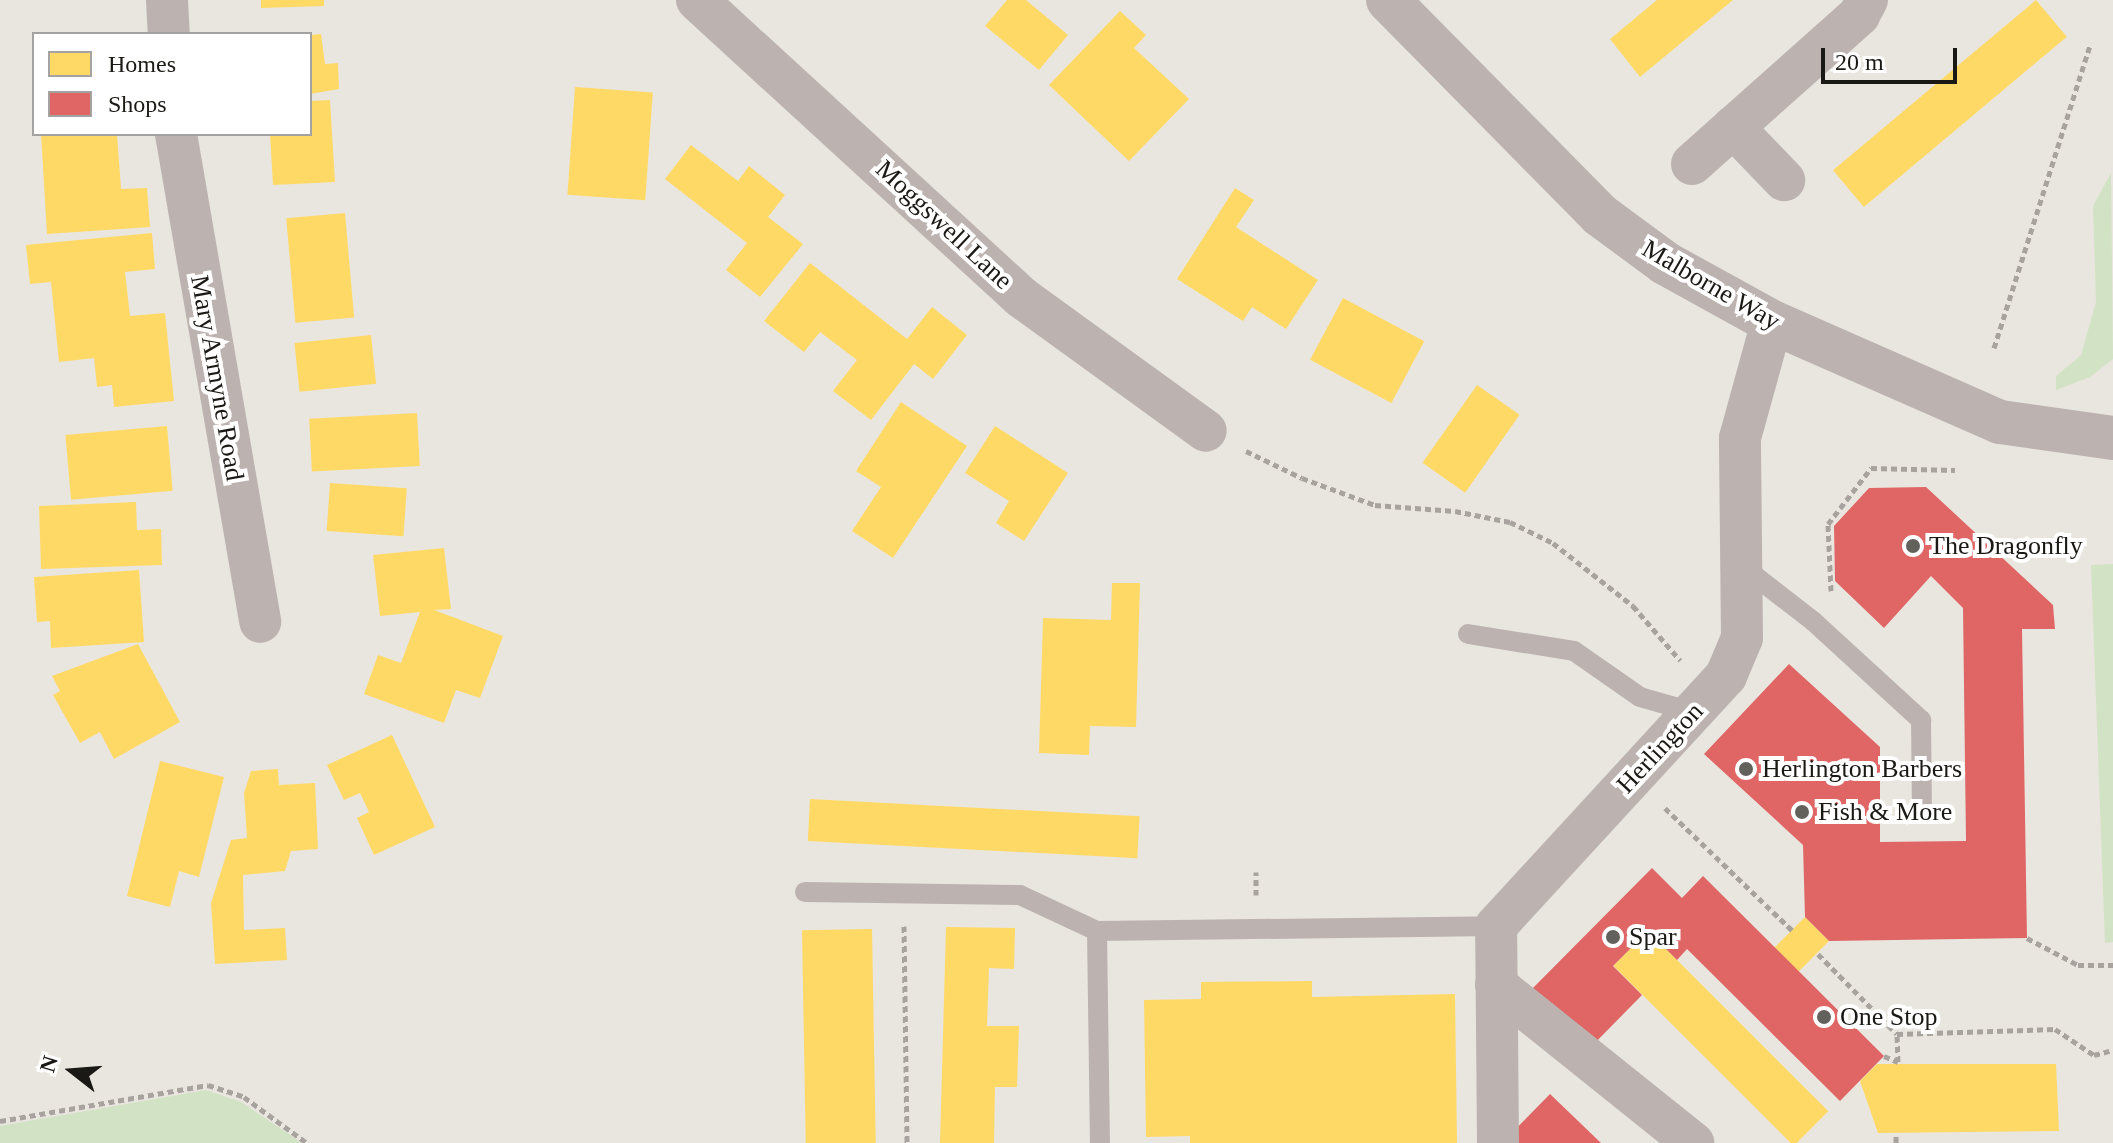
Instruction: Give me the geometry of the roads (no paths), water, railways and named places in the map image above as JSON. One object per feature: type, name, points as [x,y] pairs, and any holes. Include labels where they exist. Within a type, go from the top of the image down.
[{"type":"street","points":[[167,0],[169,32]]},
{"type":"street","name":"Moggswell Lane","points":[[697,0],[1021,297],[1206,431]]},
{"type":"street","name":"Malborne Way","points":[[1388,0],[1600,215],[1665,263],[1772,322],[2000,422],[2113,438]]},
{"type":"street","points":[[1692,164],[1859,15],[1867,0]]},
{"type":"street","points":[[1733,127],[1784,180]]},
{"type":"street","name":"Mary Armyne Road","points":[[176,136],[260,622]]},
{"type":"street","name":"Herlington","points":[[1496,926],[1726,676],[1742,638],[1740,438],[1772,322]]},
{"type":"street","points":[[1496,926],[1498,1143]]},
{"type":"street","points":[[1496,985],[1693,1143]]},
{"type":"lane","points":[[1742,566],[1813,621],[1921,720],[1922,810]]},
{"type":"lane","points":[[1468,634],[1574,651],[1640,697],[1701,703]]},
{"type":"lane","points":[[805,892],[1020,895],[1097,931],[1496,926]]},
{"type":"lane","points":[[1097,931],[1100,1143]]},
{"type":"place","name":"The Dragonfly","points":[[1913,546]]},
{"type":"place","name":"Herlington Barbers","points":[[1746,769]]},
{"type":"place","name":"Fish & More","points":[[1802,812]]},
{"type":"place","name":"Spar","points":[[1613,937]]},
{"type":"place","name":"One Stop","points":[[1824,1017]]}]
